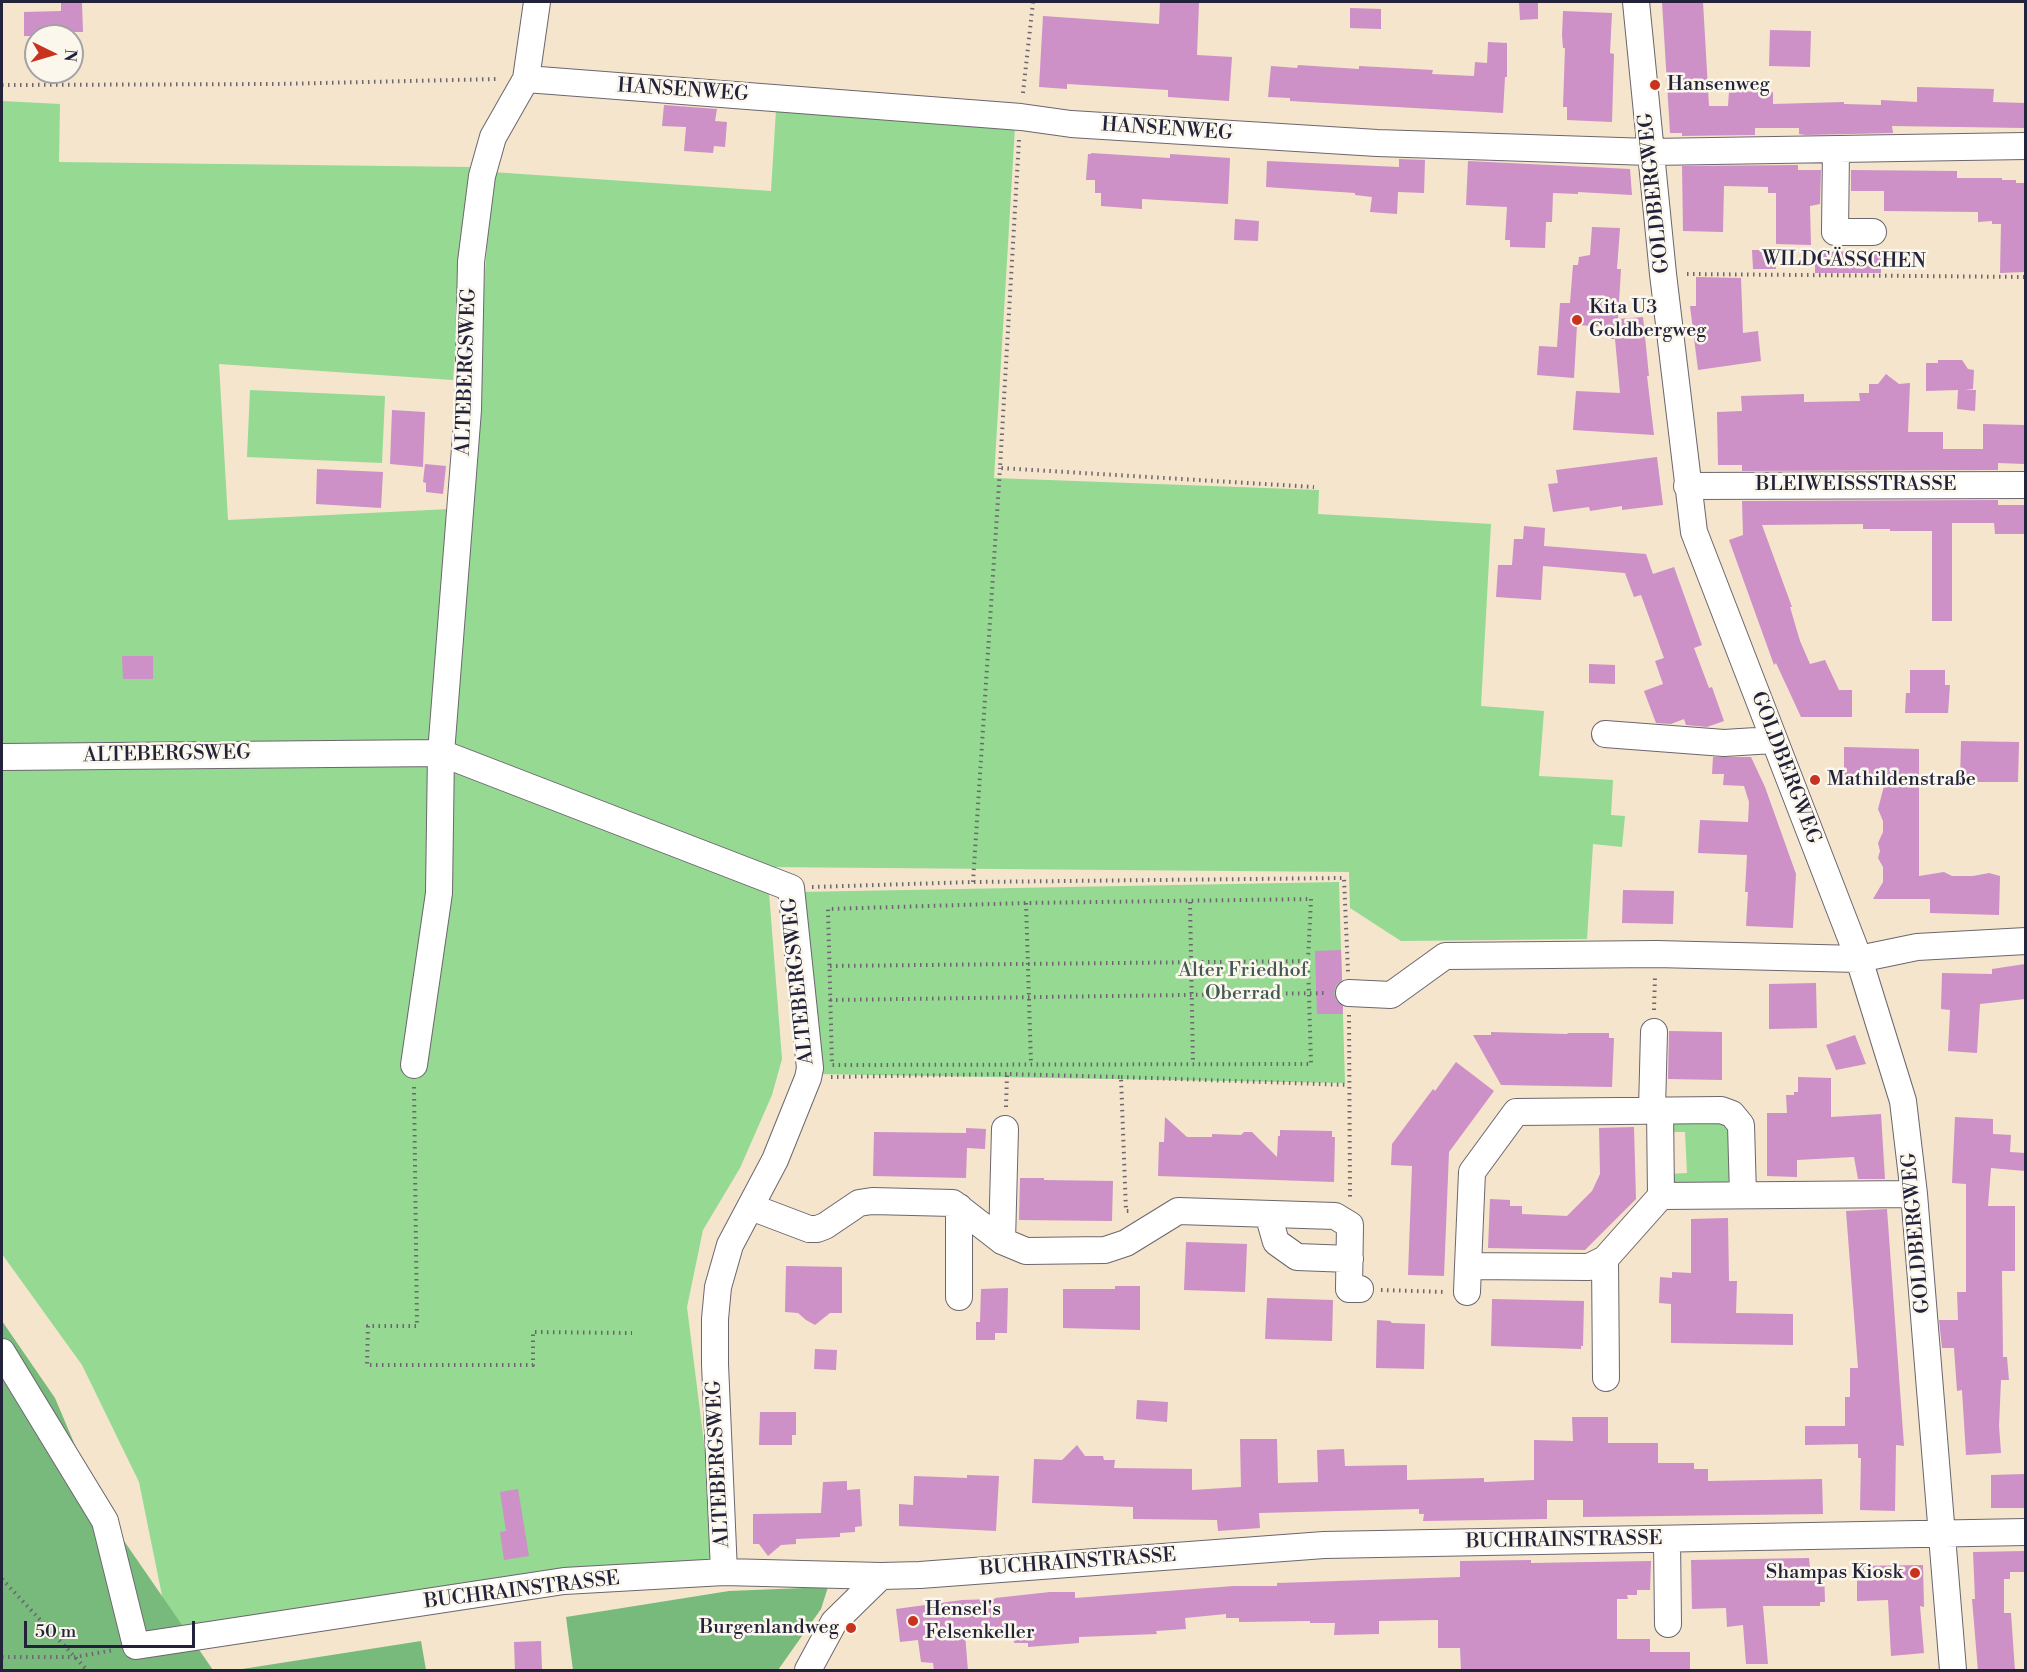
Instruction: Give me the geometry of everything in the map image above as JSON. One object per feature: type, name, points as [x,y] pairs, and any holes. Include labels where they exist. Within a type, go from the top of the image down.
[{"type":"street","name":"ALTEBERGSWEG","points":[[441,753],[468,410],[471,262],[482,176],[493,137],[526,79],[537,2]]},
{"type":"street","name":"GOLDBERGWEG","points":[[1636,2],[1663,274],[1694,532],[1859,959],[1903,1101],[1914,1194],[1953,1671]]},
{"type":"street","name":"HANSENWEG","points":[[526,79],[1021,117],[1071,124],[1377,143],[1650,152],[2025,146]]},
{"type":"street","points":[[1836,150],[1835,232],[1873,232]]},
{"type":"street","name":"BLEIWEISSSTRASSE","points":[[1687,486],[2025,484]]},
{"type":"street","points":[[1605,734],[1724,742],[1773,740]]},
{"type":"street","name":"ALTEBERGSWEG","points":[[2,757],[441,753],[791,888],[810,1068],[775,1160],[730,1245],[718,1287],[715,1364],[724,1572]]},
{"type":"street","points":[[414,1065],[439,893],[441,753]]},
{"type":"street","points":[[1349,993],[1390,994],[1445,956],[1656,954],[1859,959],[1917,947],[2025,941]]},
{"type":"street","points":[[1468,1266],[1588,1267],[1605,1258],[1661,1196],[1654,1032]]},
{"type":"street","points":[[1467,1292],[1472,1172],[1516,1112],[1656,1109],[1720,1110],[1732,1114],[1741,1125],[1743,1195]]},
{"type":"street","points":[[1002,1241],[1005,1129]]},
{"type":"street","points":[[1661,1196],[1914,1194]]},
{"type":"street","points":[[751,1207],[809,1229],[825,1226],[859,1203],[872,1201],[953,1203],[1002,1241],[1026,1251],[1105,1250],[1126,1243],[1178,1211],[1335,1216],[1350,1225],[1349,1289],[1360,1289]]},
{"type":"street","points":[[959,1207],[959,1297]]},
{"type":"street","points":[[1268,1214],[1276,1242],[1297,1257],[1350,1258]]},
{"type":"street","points":[[1605,1258],[1606,1378]]},
{"type":"street","points":[[2,1352],[105,1521],[136,1646]]},
{"type":"street","name":"BUCHRAINSTRASSE","points":[[136,1646],[564,1581],[724,1572],[881,1576],[1324,1545],[2025,1532]]},
{"type":"street","points":[[1667,1540],[1668,1624]]},
{"type":"street","points":[[808,1671],[834,1623],[881,1576]]},
{"type":"path","points":[[973,882],[1021,117],[1033,2]]},
{"type":"path","points":[[2,86],[526,79]]},
{"type":"path","name":"WILDGÄSSCHEN","points":[[1663,274],[2025,277]]},
{"type":"path","points":[[1000,468],[1314,487]]},
{"type":"path","points":[[791,888],[973,882],[1344,878],[1349,993],[1350,1225]]},
{"type":"path","points":[[1311,899],[1308,961],[1311,1064],[832,1065],[828,909],[1026,903],[1311,899]]},
{"type":"path","points":[[1190,902],[1193,1064]]},
{"type":"path","points":[[1026,903],[1031,1064]]},
{"type":"path","points":[[1654,1032],[1656,954]]},
{"type":"path","points":[[830,966],[1308,961]]},
{"type":"path","points":[[830,1000],[1349,993]]},
{"type":"path","points":[[414,1065],[417,1326],[368,1326],[367,1365],[533,1365],[533,1332],[632,1333]]},
{"type":"path","points":[[808,1078],[1007,1074],[1349,1085]]},
{"type":"path","points":[[1005,1129],[1007,1074]]},
{"type":"path","points":[[1121,1077],[1126,1210],[1137,1211]]},
{"type":"path","points":[[1360,1289],[1467,1292]]},
{"type":"path","points":[[2,1579],[87,1671]]},
{"type":"path","points":[[2,1657],[75,1657],[136,1646]]},
{"type":"green space","points":[[2,101],[60,104],[59,162],[470,167],[453,380],[219,364],[228,520],[450,509],[482,316],[492,172],[771,191],[776,110],[1015,127],[994,478],[1319,490],[1318,514],[1491,524],[1481,706],[1544,711],[1539,776],[1613,780],[1611,815],[1625,816],[1622,847],[1593,844],[1587,939],[1401,941],[1350,908],[1349,872],[767,867],[782,1059],[772,1095],[740,1168],[703,1230],[687,1307],[719,1563],[169,1630],[139,1482],[82,1365],[2,1254]]},
{"type":"green space","points":[[250,390],[385,396],[382,463],[247,457]]},
{"type":"green space","name":"Alter Friedhof Oberrad","points":[[1339,882],[1345,1083],[815,1074],[798,892]]},
{"type":"green space","points":[[1719,1119],[1730,1124],[1731,1179],[1723,1186],[1679,1187],[1673,1183],[1670,1174],[1687,1173],[1685,1132],[1668,1132],[1673,1122]]},
{"type":"green space","points":[[2,1321],[55,1398],[102,1509],[213,1670],[2,1670]]},
{"type":"green space","points":[[828,1587],[821,1609],[778,1670],[573,1670],[566,1617],[729,1591]]},
{"type":"green space","points":[[421,1641],[426,1670],[236,1670]]},
{"type":"building","points":[[61,2],[82,2],[83,24],[24,24],[24,12],[61,11]]},
{"type":"building","points":[[1160,2],[1199,3],[1197,55],[1232,57],[1229,101],[1168,97],[1168,90],[1067,84],[1067,89],[1039,87],[1043,16],[1159,24]]},
{"type":"building","points":[[1519,2],[1538,2],[1538,19],[1520,20]]},
{"type":"building","points":[[1662,2],[1703,2],[1709,106],[1728,106],[1729,91],[1773,92],[1773,104],[1844,102],[1844,104],[1881,105],[1881,100],[1917,102],[1917,87],[1994,89],[1993,102],[2025,103],[2025,128],[1892,126],[1893,133],[1806,135],[1799,134],[1799,128],[1755,128],[1755,135],[1682,136],[1682,133],[1670,133]]},
{"type":"building","points":[[1350,8],[1381,9],[1381,29],[1350,28]]},
{"type":"building","points":[[1563,11],[1612,13],[1610,53],[1614,54],[1612,122],[1567,120],[1567,107],[1563,107],[1565,48],[1563,48],[1562,35]]},
{"type":"building","points":[[1770,30],[1811,31],[1810,67],[1769,66]]},
{"type":"building","points":[[1488,42],[1507,43],[1507,77],[1505,77],[1503,113],[1290,101],[1290,98],[1268,97],[1271,66],[1297,68],[1298,65],[1359,69],[1359,66],[1433,70],[1432,74],[1474,76],[1475,62],[1487,63]]},
{"type":"building","points":[[664,105],[717,109],[715,121],[727,122],[725,147],[714,146],[713,153],[684,151],[686,127],[662,126]]},
{"type":"building","points":[[1088,154],[1170,158],[1170,154],[1230,158],[1228,204],[1142,199],[1142,209],[1101,206],[1101,193],[1095,193],[1095,180],[1086,180]]},
{"type":"building","points":[[1399,159],[1425,160],[1424,193],[1398,192],[1397,214],[1370,212],[1372,197],[1355,195],[1355,193],[1266,187],[1267,161],[1399,167]]},
{"type":"building","points":[[1468,161],[1630,169],[1632,195],[1553,193],[1552,222],[1546,222],[1545,248],[1510,247],[1510,240],[1505,240],[1507,207],[1466,205]]},
{"type":"building","points":[[1798,165],[1798,170],[1821,170],[1820,204],[1810,206],[1811,245],[1776,244],[1776,193],[1768,193],[1768,187],[1724,186],[1723,232],[1683,231],[1682,166]]},
{"type":"building","points":[[1851,170],[1957,171],[1957,178],[2002,178],[2002,180],[2016,180],[2016,183],[2025,183],[2025,272],[2000,273],[2001,224],[1992,224],[1992,221],[1978,222],[1978,212],[1884,211],[1884,191],[1851,191]]},
{"type":"building","points":[[1235,219],[1259,221],[1258,241],[1234,240]]},
{"type":"building","points":[[1592,227],[1620,228],[1617,269],[1621,269],[1618,319],[1643,317],[1654,435],[1573,430],[1576,391],[1620,393],[1615,339],[1611,339],[1610,327],[1577,325],[1574,378],[1537,375],[1539,346],[1557,347],[1560,303],[1570,303],[1573,265],[1578,265],[1579,257],[1590,255]]},
{"type":"building","points":[[1752,250],[1776,250],[1776,269],[1753,269]]},
{"type":"building","points":[[1881,251],[1881,273],[1815,273],[1815,252]]},
{"type":"building","points":[[1696,277],[1741,278],[1743,333],[1758,331],[1761,361],[1698,370],[1690,306],[1696,306]]},
{"type":"building","points":[[1938,360],[1962,360],[1968,369],[1974,370],[1973,389],[1965,390],[1976,390],[1975,411],[1957,409],[1958,390],[1926,391],[1926,363],[1938,363]]},
{"type":"building","points":[[1886,374],[1899,384],[1910,383],[1908,432],[1943,432],[1943,449],[1983,449],[1983,424],[2025,425],[2025,464],[1998,463],[1998,470],[1742,471],[1742,465],[1718,465],[1717,412],[1742,411],[1741,396],[1804,394],[1804,402],[1860,401],[1859,393],[1869,393],[1869,384],[1878,384]]},
{"type":"building","points":[[392,410],[425,412],[423,467],[390,464]]},
{"type":"building","points":[[1657,457],[1663,505],[1622,510],[1622,506],[1590,511],[1589,507],[1553,512],[1548,484],[1558,483],[1556,470]]},
{"type":"building","points":[[425,464],[446,466],[443,494],[426,492],[426,483],[423,482]]},
{"type":"building","points":[[317,469],[383,472],[381,508],[316,504]]},
{"type":"building","points":[[1998,500],[1998,505],[2025,505],[2025,534],[1995,534],[1994,523],[1952,523],[1952,621],[1932,621],[1932,531],[1863,529],[1863,524],[1762,525],[1792,607],[1790,607],[1800,641],[1810,664],[1825,660],[1839,690],[1852,690],[1852,717],[1801,717],[1776,663],[1774,665],[1729,540],[1743,535],[1742,501]]},
{"type":"building","points":[[1524,526],[1545,528],[1544,546],[1646,554],[1653,574],[1674,567],[1702,645],[1694,648],[1709,688],[1712,687],[1724,721],[1707,727],[1686,725],[1684,719],[1671,724],[1656,723],[1644,691],[1663,684],[1655,661],[1664,658],[1641,595],[1634,597],[1625,573],[1543,566],[1541,600],[1496,597],[1498,565],[1512,565],[1514,539],[1523,539]]},
{"type":"building","points":[[122,656],[153,656],[153,679],[123,679]]},
{"type":"building","points":[[1589,664],[1615,665],[1615,684],[1589,683]]},
{"type":"building","points":[[1910,670],[1945,670],[1945,685],[1950,685],[1948,713],[1905,713],[1906,693],[1910,693]]},
{"type":"building","points":[[1961,741],[2019,742],[2018,782],[1960,782]]},
{"type":"building","points":[[1844,747],[1919,749],[1919,876],[1944,872],[1952,876],[1989,873],[2000,876],[1999,915],[1930,913],[1930,899],[1873,899],[1883,882],[1883,867],[1878,858],[1880,851],[1878,843],[1883,832],[1883,821],[1878,809],[1884,786],[1844,786]]},
{"type":"building","points":[[1713,757],[1751,757],[1765,787],[1796,874],[1793,928],[1746,926],[1747,855],[1698,853],[1700,820],[1748,822],[1749,802],[1744,786],[1723,785],[1724,774],[1712,774]]},
{"type":"building","points":[[1623,890],[1674,891],[1673,924],[1622,923]]},
{"type":"building","points":[[1341,950],[1342,980],[1336,985],[1334,993],[1336,1000],[1343,1006],[1343,1014],[1317,1014],[1315,951]]},
{"type":"building","points":[[2025,964],[2025,999],[1980,1004],[1977,1053],[1948,1051],[1950,1010],[1941,1009],[1942,973],[1992,974],[1992,969]]},
{"type":"building","points":[[1816,983],[1817,1028],[1769,1029],[1769,984]]},
{"type":"building","points":[[1669,1031],[1722,1032],[1722,1080],[1668,1079]]},
{"type":"building","points":[[1491,1032],[1609,1033],[1609,1038],[1614,1038],[1612,1087],[1501,1085],[1473,1035],[1491,1035]]},
{"type":"building","points":[[1855,1035],[1866,1064],[1836,1070],[1826,1045]]},
{"type":"building","points":[[1456,1062],[1494,1091],[1449,1152],[1444,1276],[1408,1275],[1412,1166],[1391,1165],[1392,1144]]},
{"type":"building","points":[[1798,1077],[1831,1078],[1831,1117],[1881,1114],[1885,1179],[1858,1179],[1854,1157],[1797,1160],[1797,1177],[1767,1176],[1767,1113],[1787,1113],[1786,1095],[1794,1095],[1794,1092],[1798,1092]]},
{"type":"building","points":[[1165,1117],[1187,1137],[1212,1137],[1212,1134],[1241,1135],[1244,1132],[1252,1132],[1277,1157],[1280,1130],[1332,1131],[1332,1137],[1335,1137],[1334,1182],[1158,1176],[1159,1142],[1164,1142]]},
{"type":"building","points":[[1955,1117],[1993,1119],[1993,1134],[2011,1135],[2010,1152],[2025,1153],[2025,1171],[1991,1168],[1988,1206],[2015,1206],[2015,1271],[2002,1271],[2003,1357],[2007,1357],[2009,1380],[2001,1380],[1999,1426],[2001,1453],[1966,1455],[1962,1390],[1957,1391],[1954,1348],[1942,1348],[1939,1320],[1958,1320],[1957,1292],[1966,1292],[1966,1184],[1952,1183]]},
{"type":"building","points":[[1634,1127],[1636,1199],[1585,1250],[1488,1248],[1490,1199],[1510,1200],[1510,1206],[1522,1206],[1522,1214],[1567,1216],[1592,1191],[1600,1174],[1599,1128]]},
{"type":"building","points":[[966,1128],[986,1129],[985,1149],[967,1148],[966,1178],[873,1176],[874,1132],[966,1133]]},
{"type":"building","points":[[1020,1178],[1113,1181],[1112,1221],[1019,1220]]},
{"type":"building","points":[[1887,1209],[1904,1446],[1896,1445],[1895,1511],[1860,1510],[1861,1458],[1858,1458],[1858,1444],[1805,1445],[1805,1426],[1845,1426],[1845,1397],[1850,1397],[1850,1368],[1858,1368],[1846,1211]]},
{"type":"building","points":[[1728,1218],[1729,1281],[1737,1281],[1736,1313],[1793,1314],[1793,1345],[1671,1343],[1671,1304],[1659,1303],[1660,1277],[1672,1278],[1672,1272],[1691,1273],[1691,1219]]},
{"type":"building","points":[[1186,1242],[1247,1244],[1245,1292],[1184,1290]]},
{"type":"building","points":[[786,1266],[842,1267],[842,1313],[830,1313],[815,1325],[798,1313],[785,1312]]},
{"type":"building","points":[[1115,1286],[1140,1286],[1140,1330],[1063,1328],[1063,1289],[1115,1289]]},
{"type":"building","points":[[1008,1288],[1007,1333],[995,1333],[995,1340],[976,1340],[976,1322],[980,1322],[981,1289]]},
{"type":"building","points":[[1267,1298],[1333,1300],[1332,1341],[1265,1339]]},
{"type":"building","points":[[1492,1299],[1584,1301],[1583,1346],[1581,1349],[1491,1346]]},
{"type":"building","points":[[1377,1320],[1425,1324],[1424,1369],[1376,1368]]},
{"type":"building","points":[[815,1349],[837,1350],[836,1370],[814,1369]]},
{"type":"building","points":[[1137,1400],[1168,1402],[1167,1422],[1136,1419]]},
{"type":"building","points":[[760,1412],[796,1412],[796,1435],[792,1435],[792,1445],[759,1445]]},
{"type":"building","points":[[1572,1417],[1608,1417],[1608,1443],[1658,1443],[1658,1463],[1694,1463],[1694,1469],[1708,1469],[1708,1481],[1822,1479],[1823,1514],[1583,1517],[1583,1500],[1547,1500],[1547,1519],[1423,1521],[1424,1514],[1419,1514],[1419,1509],[1259,1513],[1260,1528],[1218,1531],[1217,1520],[1133,1519],[1133,1507],[1032,1503],[1034,1459],[1062,1460],[1077,1445],[1085,1456],[1103,1456],[1104,1460],[1115,1460],[1114,1468],[1192,1469],[1192,1490],[1241,1487],[1240,1439],[1277,1439],[1278,1483],[1318,1482],[1317,1450],[1344,1449],[1345,1466],[1407,1465],[1407,1480],[1484,1478],[1484,1482],[1534,1480],[1534,1440],[1573,1441]]},
{"type":"building","points":[[2025,1474],[2025,1508],[1991,1508],[1991,1475]]},
{"type":"building","points":[[967,1475],[999,1476],[996,1531],[899,1526],[899,1504],[913,1505],[914,1476],[967,1478]]},
{"type":"building","points":[[847,1481],[847,1490],[860,1489],[862,1526],[855,1527],[855,1532],[840,1533],[840,1537],[796,1539],[796,1544],[781,1545],[768,1556],[759,1544],[753,1544],[753,1514],[821,1513],[823,1482]]},
{"type":"building","points":[[518,1489],[529,1556],[504,1560],[500,1532],[506,1531],[500,1492]]},
{"type":"building","points":[[2025,1551],[2025,1572],[2010,1572],[2010,1579],[2004,1579],[2004,1613],[2011,1613],[2015,1671],[1978,1671],[1972,1599],[1975,1599],[1973,1552]]},
{"type":"building","points":[[1809,1558],[1810,1568],[1824,1567],[1825,1602],[1820,1602],[1820,1606],[1763,1606],[1768,1664],[1746,1664],[1743,1625],[1727,1627],[1726,1608],[1692,1609],[1691,1560]]},
{"type":"building","points":[[1531,1560],[1531,1563],[1651,1561],[1650,1590],[1637,1590],[1637,1595],[1627,1595],[1628,1599],[1617,1599],[1617,1639],[1650,1639],[1650,1652],[1690,1652],[1690,1670],[1461,1671],[1460,1648],[1438,1648],[1438,1620],[1379,1621],[1379,1634],[1334,1635],[1335,1623],[1239,1622],[1239,1618],[1226,1618],[1226,1614],[1185,1618],[1186,1629],[1156,1631],[1157,1634],[1079,1637],[1079,1643],[1028,1647],[1028,1643],[1014,1643],[1015,1635],[965,1634],[968,1671],[934,1671],[933,1663],[921,1662],[918,1640],[900,1642],[896,1609],[1050,1592],[1075,1592],[1075,1598],[1234,1586],[1277,1586],[1277,1583],[1460,1577],[1460,1561]]},
{"type":"building","points":[[1923,1565],[1924,1607],[1920,1606],[1924,1653],[1891,1656],[1888,1600],[1857,1601],[1857,1566]]},
{"type":"building","points":[[541,1641],[542,1671],[515,1671],[514,1642]]},
{"type":"place","name":"Hansenweg","points":[[1655,85]]},
{"type":"place","name":"Kita U3 Goldbergweg","points":[[1577,320]]},
{"type":"place","name":"Mathildenstraße","points":[[1815,780]]},
{"type":"place","name":"Shampas Kiosk","points":[[1915,1573]]},
{"type":"place","name":"Hensel's Felsenkeller","points":[[913,1621]]},
{"type":"place","name":"Burgenlandweg","points":[[851,1628]]}]
